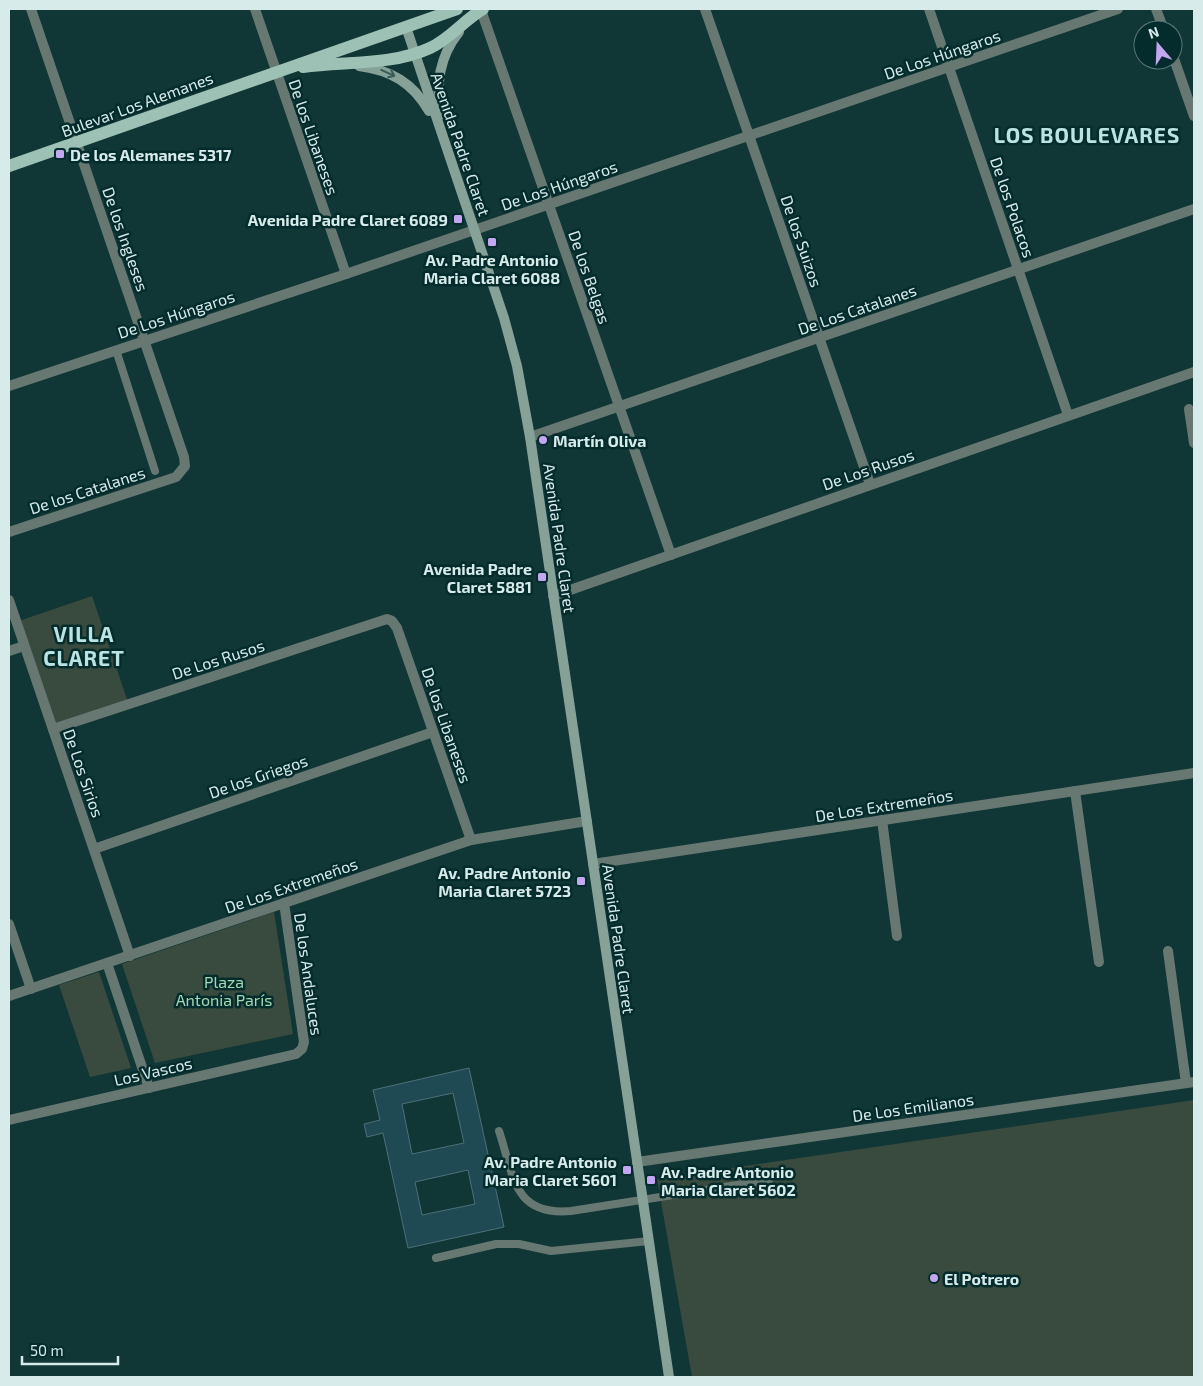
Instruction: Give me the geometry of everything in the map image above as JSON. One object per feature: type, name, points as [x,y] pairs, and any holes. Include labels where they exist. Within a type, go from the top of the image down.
[{"type":"main road","name":"Bulevar Los Alemanes","points":[[9,166],[457,9]]},
{"type":"main road","name":"Bulevar Los Alemanes","points":[[276,71],[395,58],[414,54],[442,41],[479,11]]},
{"type":"main road","points":[[445,143],[438,105],[439,73],[450,45],[479,11]]},
{"type":"main road","name":"Avenida Padre Claret","points":[[406,27],[511,344],[530,437],[637,1162]]},
{"type":"main road","points":[[340,63],[380,69],[409,85],[423,100],[445,143]]},
{"type":"main road","points":[[637,1162],[669,1377]]},
{"type":"street","name":"De los Ingleses","points":[[31,9],[184,457],[185,466],[176,477]]},
{"type":"street","name":"De los Libaneses","points":[[254,9],[346,274]]},
{"type":"street","name":"De los Suizos","points":[[705,9],[870,484]]},
{"type":"street","name":"De los Polacos","points":[[929,9],[1068,416]]},
{"type":"street","name":"De Los Húngaros","points":[[9,386],[549,205],[1118,9]]},
{"type":"street","name":"De los Belgas","points":[[479,11],[671,555]]},
{"type":"street","points":[[1178,70],[1194,116]]},
{"type":"street","name":"De Los Catalanes","points":[[530,437],[1194,208]]},
{"type":"street","name":"De Los Rusos","points":[[553,596],[1194,372]]},
{"type":"street","points":[[1189,409],[1194,443]]},
{"type":"street","name":"De los Catalanes","points":[[9,532],[176,477]]},
{"type":"street","name":"De Los Sirios","points":[[9,600],[130,956]]},
{"type":"street","name":"De Los Rusos","points":[[53,729],[378,621],[392,621]]},
{"type":"street","name":"De los Libaneses","points":[[392,621],[397,628],[471,840]]},
{"type":"street","points":[[9,651],[24,646]]},
{"type":"street","name":"De los Griegos","points":[[94,849],[433,732]]},
{"type":"street","name":"De Los Extremeños","points":[[593,864],[1194,773]]},
{"type":"street","points":[[1075,791],[1099,962]]},
{"type":"street","points":[[882,820],[897,936]]},
{"type":"street","name":"De Los Extremeños","points":[[9,996],[471,840],[587,821]]},
{"type":"street","name":"De los Andaluces","points":[[284,903],[304,1042],[302,1050]]},
{"type":"street","points":[[9,924],[31,989]]},
{"type":"street","points":[[1168,952],[1190,1083]]},
{"type":"street","points":[[107,963],[149,1088]]},
{"type":"street","name":"Los Vascos","points":[[9,1120],[296,1054],[302,1050]]},
{"type":"street","name":"De Los Emilianos","points":[[637,1162],[1190,1083]]},
{"type":"lane","points":[[116,350],[155,471]]},
{"type":"lane","points":[[499,1131],[518,1189],[524,1199],[533,1206],[545,1211],[558,1212],[769,1180]]},
{"type":"lane","points":[[436,1258],[496,1244],[519,1244],[550,1251],[649,1241]]},
{"type":"green space","points":[[92,596],[128,702],[55,726],[19,621]]},
{"type":"green space","name":"Plaza Antonia París","points":[[274,912],[293,1034],[155,1063],[122,964]]},
{"type":"green space","points":[[99,972],[131,1068],[90,1077],[59,985]]},
{"type":"green space","name":"El Potrero","points":[[1194,1100],[1194,1377],[692,1377],[657,1179]]},
{"type":"building","points":[[469,1068],[504,1227],[408,1248],[383,1133],[367,1137],[364,1124],[380,1120],[373,1090]],"holes":[[[453,1093],[464,1143],[412,1154],[402,1104]],[[468,1170],[475,1204],[422,1215],[415,1182]]]},
{"type":"place","name":"De los Alemanes 5317","points":[[60,154]]},
{"type":"place","name":"Avenida Padre Claret 6089","points":[[458,219]]},
{"type":"place","name":"Av. Padre Antonio Maria Claret 6088","points":[[492,242]]},
{"type":"place","name":"Martín Oliva","points":[[543,440]]},
{"type":"place","name":"Avenida Padre Claret 5881","points":[[542,577]]},
{"type":"place","name":"Av. Padre Antonio Maria Claret 5723","points":[[581,881]]},
{"type":"place","name":"Av. Padre Antonio Maria Claret 5601","points":[[627,1170]]},
{"type":"place","name":"Av. Padre Antonio Maria Claret 5602","points":[[651,1180]]},
{"type":"place","name":"El Potrero","points":[[934,1278]]},
{"type":"district","name":"LOS BOULEVARES","points":[[1087,134]]},
{"type":"district","name":"VILLA CLARET","points":[[84,645]]}]
